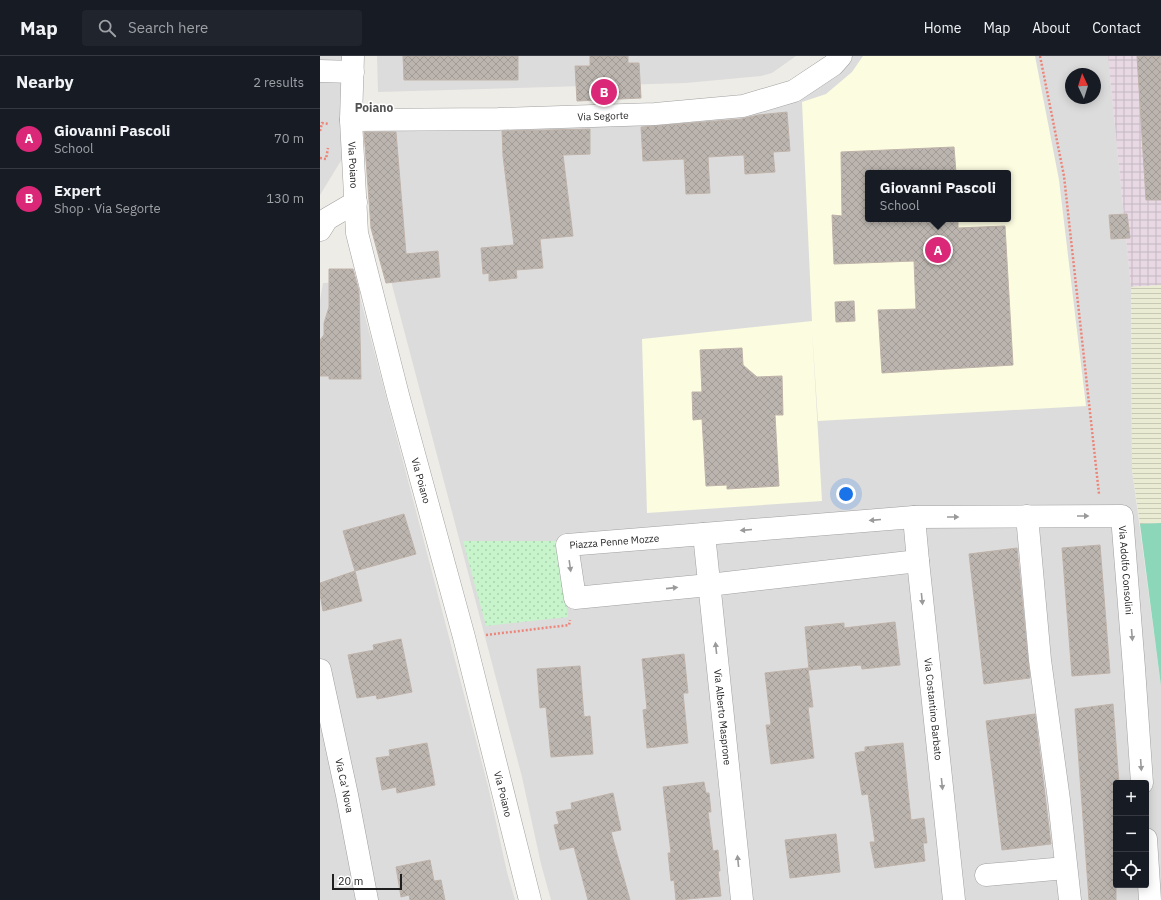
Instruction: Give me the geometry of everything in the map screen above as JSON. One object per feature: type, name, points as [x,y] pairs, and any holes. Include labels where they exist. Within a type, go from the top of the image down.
[{"type":"street","name":"Via Segorte","points":[[351,120],[498,119],[648,114],[743,106],[794,91],[833,65],[841,56]]},
{"type":"street","name":"Via Poiano","points":[[353,64],[351,120],[359,241],[398,395],[464,637],[530,900]]},
{"type":"street","points":[[320,71],[353,64]]},
{"type":"street","points":[[320,230],[327,219],[356,202]]},
{"type":"street","points":[[1027,516],[1040,660],[1059,800],[1070,900]]},
{"type":"street","name":"Via Adolfo Consolini","points":[[914,517],[1122,516],[1142,780]]},
{"type":"street","name":"Piazza Penne Mozze","points":[[575,598],[567,545],[914,517]]},
{"type":"street","name":"Via Costantino Barbato","points":[[914,517],[954,900]]},
{"type":"street","name":"Via Alberto Masprone","points":[[704,534],[742,900]]},
{"type":"street","points":[[575,598],[918,560]]},
{"type":"street","name":"Via Ca' Nova","points":[[320,670],[347,795],[367,900]]},
{"type":"street","points":[[1147,852],[1150,900]]},
{"type":"street","points":[[986,875],[1066,868]]},
{"type":"path","points":[[1040,56],[1064,176],[1101,516]]},
{"type":"path","points":[[320,131],[322,123]]},
{"type":"path","points":[[464,637],[569,625],[575,598]]},
{"type":"shaded area","points":[[320,56],[343,56],[342,159],[320,195]]},
{"type":"shaded area","points":[[377,56],[796,56],[772,73],[761,76],[686,83],[378,92]]},
{"type":"shaded area","points":[[851,56],[1108,56],[1131,287],[1132,470],[1161,686],[1161,900],[551,900],[541,864],[522,777],[391,281],[377,164],[378,127],[688,118],[767,111],[787,105],[833,73]]},
{"type":"shaded area","points":[[863,56],[1035,56],[1059,180],[1086,406],[818,421],[812,330],[822,501],[647,513],[642,339],[812,321],[802,102],[826,94],[852,72]]},
{"type":"shaded area","points":[[1108,56],[1161,56],[1161,285],[1131,287]]},
{"type":"shaded area","points":[[356,282],[488,786],[507,872],[515,900],[320,900],[320,300],[323,283]]},
{"type":"shaded area","points":[[1161,285],[1161,523],[1140,524],[1132,470],[1131,287]]},
{"type":"green space","points":[[1161,523],[1161,686],[1140,524]]},
{"type":"green space","points":[[463,541],[558,541],[568,617],[486,626]]},
{"type":"building","points":[[403,56],[518,56],[518,80],[404,80]]},
{"type":"building","points":[[590,56],[628,56],[628,63],[639,63],[641,98],[577,101],[575,66],[590,66]]},
{"type":"building","points":[[1137,56],[1161,56],[1161,200],[1146,200]]},
{"type":"building","points":[[787,112],[790,151],[773,152],[775,172],[745,174],[744,155],[708,157],[710,193],[686,194],[684,159],[643,161],[641,127],[741,119],[758,115]]},
{"type":"building","points":[[590,129],[590,154],[563,155],[573,236],[540,239],[543,268],[516,270],[517,278],[489,281],[489,273],[483,274],[481,248],[514,245],[503,156],[502,131]]},
{"type":"building","points":[[364,132],[396,132],[406,254],[438,251],[440,277],[386,283],[371,228]]},
{"type":"building","points":[[954,147],[956,170],[865,170],[865,222],[958,222],[958,228],[1005,226],[1013,365],[882,373],[878,310],[916,309],[914,261],[834,264],[832,215],[842,216],[841,152]]},
{"type":"building","points":[[1127,214],[1130,238],[1111,239],[1109,215]]},
{"type":"building","points":[[329,269],[353,269],[359,291],[361,379],[329,379],[329,376],[320,376],[320,340],[324,335],[324,323],[329,307]]},
{"type":"building","points":[[854,301],[855,321],[836,322],[835,302]]},
{"type":"building","points":[[742,348],[743,365],[757,377],[782,376],[783,415],[775,415],[779,486],[727,489],[727,485],[706,486],[702,419],[693,420],[692,392],[702,392],[700,350]]},
{"type":"building","points":[[404,514],[416,554],[355,571],[343,531]]},
{"type":"building","points":[[1100,545],[1110,673],[1072,676],[1062,548]]},
{"type":"building","points":[[1017,548],[1030,678],[984,684],[969,554]]},
{"type":"building","points":[[355,571],[362,601],[323,611],[320,583]]},
{"type":"building","points":[[895,622],[900,665],[862,669],[861,665],[809,670],[805,627],[844,623],[844,628]]},
{"type":"building","points":[[401,639],[412,692],[377,699],[376,695],[357,698],[348,655],[374,650],[373,645]]},
{"type":"building","points":[[684,654],[688,693],[683,693],[688,743],[647,748],[643,710],[647,709],[642,659]]},
{"type":"building","points":[[580,666],[584,717],[590,716],[593,754],[551,757],[546,707],[540,708],[537,669]]},
{"type":"building","points":[[808,668],[813,707],[808,707],[814,758],[771,764],[766,725],[771,725],[765,673]]},
{"type":"building","points":[[1113,704],[1119,780],[1113,780],[1113,888],[1116,888],[1116,900],[1089,900],[1075,709]]},
{"type":"building","points":[[1035,714],[1051,844],[1002,850],[986,721]]},
{"type":"building","points":[[427,743],[435,785],[397,793],[396,787],[382,790],[376,758],[390,756],[389,750]]},
{"type":"building","points":[[903,743],[911,820],[924,818],[927,843],[923,843],[925,861],[875,868],[870,842],[875,842],[868,794],[862,795],[855,753],[865,751],[865,747]]},
{"type":"building","points":[[704,782],[706,793],[709,793],[711,812],[708,812],[713,851],[718,850],[720,871],[718,871],[721,896],[676,900],[674,880],[671,881],[668,853],[671,853],[663,787]]},
{"type":"building","points":[[613,793],[621,830],[611,832],[630,900],[588,900],[574,847],[560,850],[554,825],[559,824],[556,812],[572,809],[571,803]]},
{"type":"building","points":[[836,834],[840,872],[790,878],[785,840]]},
{"type":"building","points":[[430,860],[434,881],[441,880],[445,900],[410,900],[409,895],[401,897],[396,867]]},
{"type":"place","name":"Expert","points":[[604,92]]},
{"type":"place","name":"Giovanni Pascoli","points":[[938,250]]},
{"type":"district","name":"Poiano","points":[[374,108]]}]
